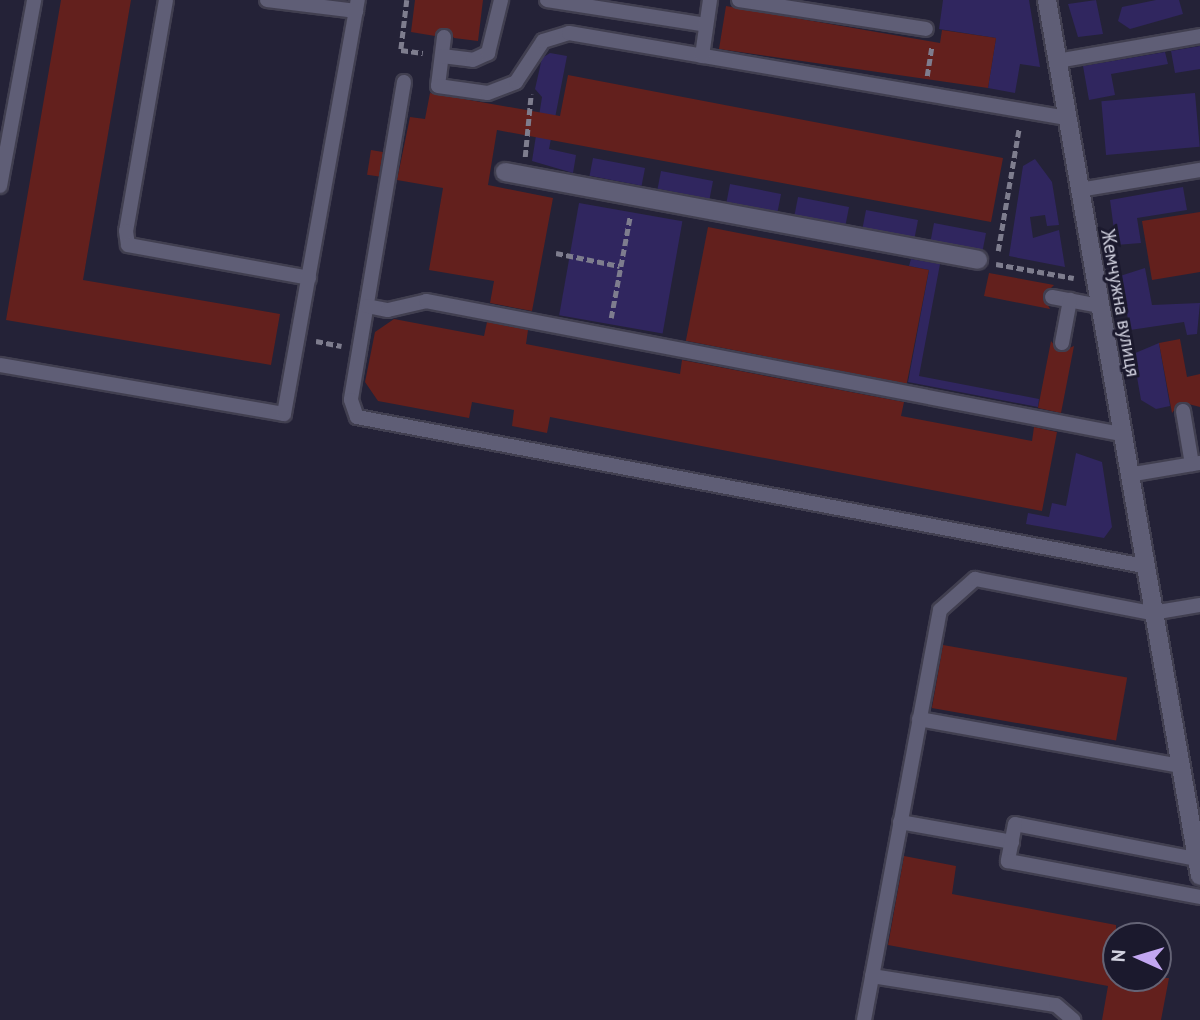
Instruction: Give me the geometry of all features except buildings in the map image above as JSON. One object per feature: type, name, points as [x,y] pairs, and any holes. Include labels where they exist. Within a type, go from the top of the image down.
[{"type":"street","name":"Жемчужна вулиця","points":[[1047,0],[1143,566],[1198,868]]},
{"type":"street","points":[[513,173],[987,262]]},
{"type":"lane","points":[[0,186],[34,0]]},
{"type":"lane","points":[[166,0],[126,231],[128,246],[309,278]]},
{"type":"lane","points":[[0,365],[285,414],[357,5],[267,0]]},
{"type":"lane","points":[[442,55],[473,60],[488,53],[501,0]]},
{"type":"lane","points":[[547,0],[706,25]]},
{"type":"lane","points":[[702,56],[710,0]]},
{"type":"lane","points":[[739,0],[930,30]]},
{"type":"lane","points":[[444,37],[438,86],[493,93],[516,82],[535,49],[558,34],[1067,118]]},
{"type":"lane","points":[[1057,61],[1200,36]]},
{"type":"lane","points":[[404,82],[351,406],[362,420],[1143,566]]},
{"type":"lane","points":[[1079,190],[1200,170]]},
{"type":"lane","points":[[1052,297],[1099,306]]},
{"type":"lane","points":[[1062,343],[1070,300]]},
{"type":"lane","points":[[367,306],[388,310],[426,301],[1121,434]]},
{"type":"lane","points":[[1128,475],[1196,464],[1182,411]]},
{"type":"lane","points":[[864,1020],[940,610],[975,579],[1152,613],[1200,605]]},
{"type":"lane","points":[[919,719],[1180,766]]},
{"type":"lane","points":[[900,822],[1012,842]]},
{"type":"lane","points":[[1198,868],[1015,824],[1008,861],[1200,897]]},
{"type":"lane","points":[[872,976],[1056,1005],[1073,1020]]},
{"type":"path","points":[[407,0],[401,50],[442,55]]},
{"type":"path","points":[[924,94],[930,30]]},
{"type":"path","points":[[513,173],[534,105],[516,82]]},
{"type":"path","points":[[1023,110],[987,262],[1095,282]]},
{"type":"path","points":[[607,336],[634,196]]},
{"type":"path","points":[[556,254],[621,266]]},
{"type":"path","points":[[298,339],[359,348]]},
{"type":"shaded area","points":[[943,0],[1029,0],[1040,67],[1020,64],[1015,93],[988,88],[996,38],[939,29]]},
{"type":"shaded area","points":[[1096,0],[1103,34],[1078,37],[1068,4]]},
{"type":"shaded area","points":[[1156,0],[1179,0],[1183,14],[1130,29],[1118,21],[1122,7]]},
{"type":"shaded area","points":[[1200,46],[1200,69],[1175,73],[1171,51]]},
{"type":"shaded area","points":[[1165,52],[1168,64],[1111,74],[1115,95],[1089,100],[1083,66]]},
{"type":"shaded area","points":[[550,53],[567,56],[549,149],[576,155],[573,173],[532,161],[542,97],[535,89],[542,58]]},
{"type":"shaded area","points":[[1195,93],[1200,147],[1106,155],[1101,101]]},
{"type":"shaded area","points":[[593,158],[645,168],[642,186],[590,176]]},
{"type":"shaded area","points":[[1035,159],[1052,182],[1059,225],[1047,226],[1045,215],[1030,217],[1033,238],[1059,230],[1065,267],[1009,256],[1023,166]]},
{"type":"shaded area","points":[[661,171],[713,181],[710,199],[658,189]]},
{"type":"shaded area","points":[[730,184],[781,194],[778,212],[727,202]]},
{"type":"shaded area","points":[[1183,187],[1187,210],[1137,218],[1141,243],[1116,245],[1110,200]]},
{"type":"shaded area","points":[[798,197],[849,207],[846,225],[795,215]]},
{"type":"shaded area","points":[[579,203],[682,221],[663,334],[559,315]]},
{"type":"shaded area","points":[[866,210],[918,220],[915,238],[863,228]]},
{"type":"shaded area","points":[[934,223],[986,233],[983,251],[931,241]]},
{"type":"shaded area","points":[[911,259],[940,264],[919,376],[1039,399],[1038,407],[908,382],[929,270],[909,266]]},
{"type":"shaded area","points":[[1145,268],[1152,305],[1200,303],[1197,334],[1187,335],[1184,322],[1130,330],[1120,276]]},
{"type":"shaded area","points":[[1159,343],[1170,406],[1156,409],[1141,400],[1133,354]]},
{"type":"shaded area","points":[[1076,453],[1102,462],[1112,527],[1104,538],[1026,524],[1028,513],[1049,517],[1052,503],[1066,506]]}]
